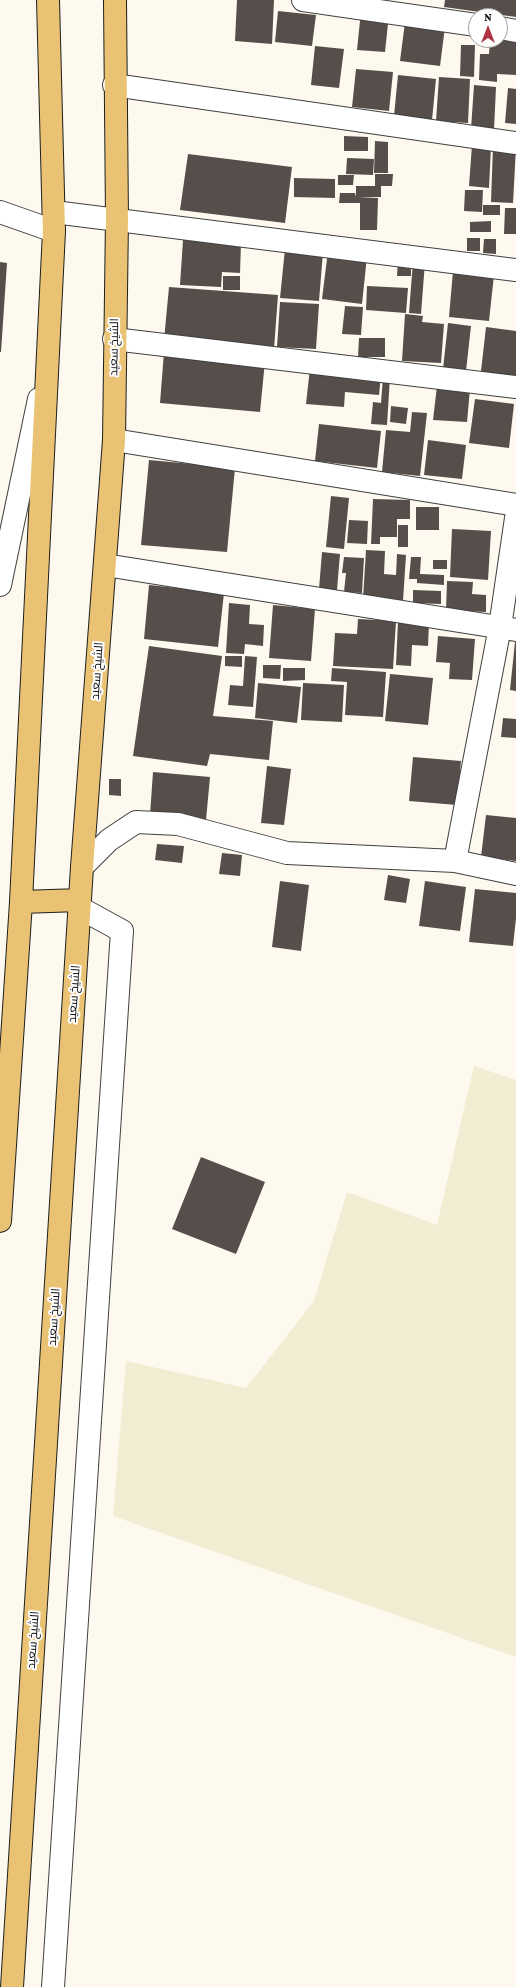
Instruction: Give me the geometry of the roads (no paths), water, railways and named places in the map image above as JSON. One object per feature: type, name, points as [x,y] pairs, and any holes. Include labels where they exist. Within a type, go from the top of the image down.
[{"type":"main road","points":[[0,1220],[21,902],[49,351],[54,221],[48,0]]},
{"type":"main road","name":"الشيخ سعيد","points":[[12,1987],[82,868],[114,440],[114,339],[117,219],[114,85],[115,0]]},
{"type":"main road","points":[[21,902],[80,904]]},
{"type":"street","points":[[303,0],[468,24]]},
{"type":"street","points":[[114,85],[516,143]]},
{"type":"street","points":[[0,212],[54,221],[117,219],[516,270]]},
{"type":"street","points":[[114,339],[516,387]]},
{"type":"street","points":[[0,585],[49,351]]},
{"type":"street","points":[[114,440],[516,505]]},
{"type":"street","points":[[455,861],[508,629],[516,518]]},
{"type":"street","points":[[105,565],[508,629]]},
{"type":"street","points":[[82,868],[109,840],[136,822],[178,824],[287,852],[455,861],[516,874]]},
{"type":"street","points":[[53,1987],[122,931],[80,904]]}]
